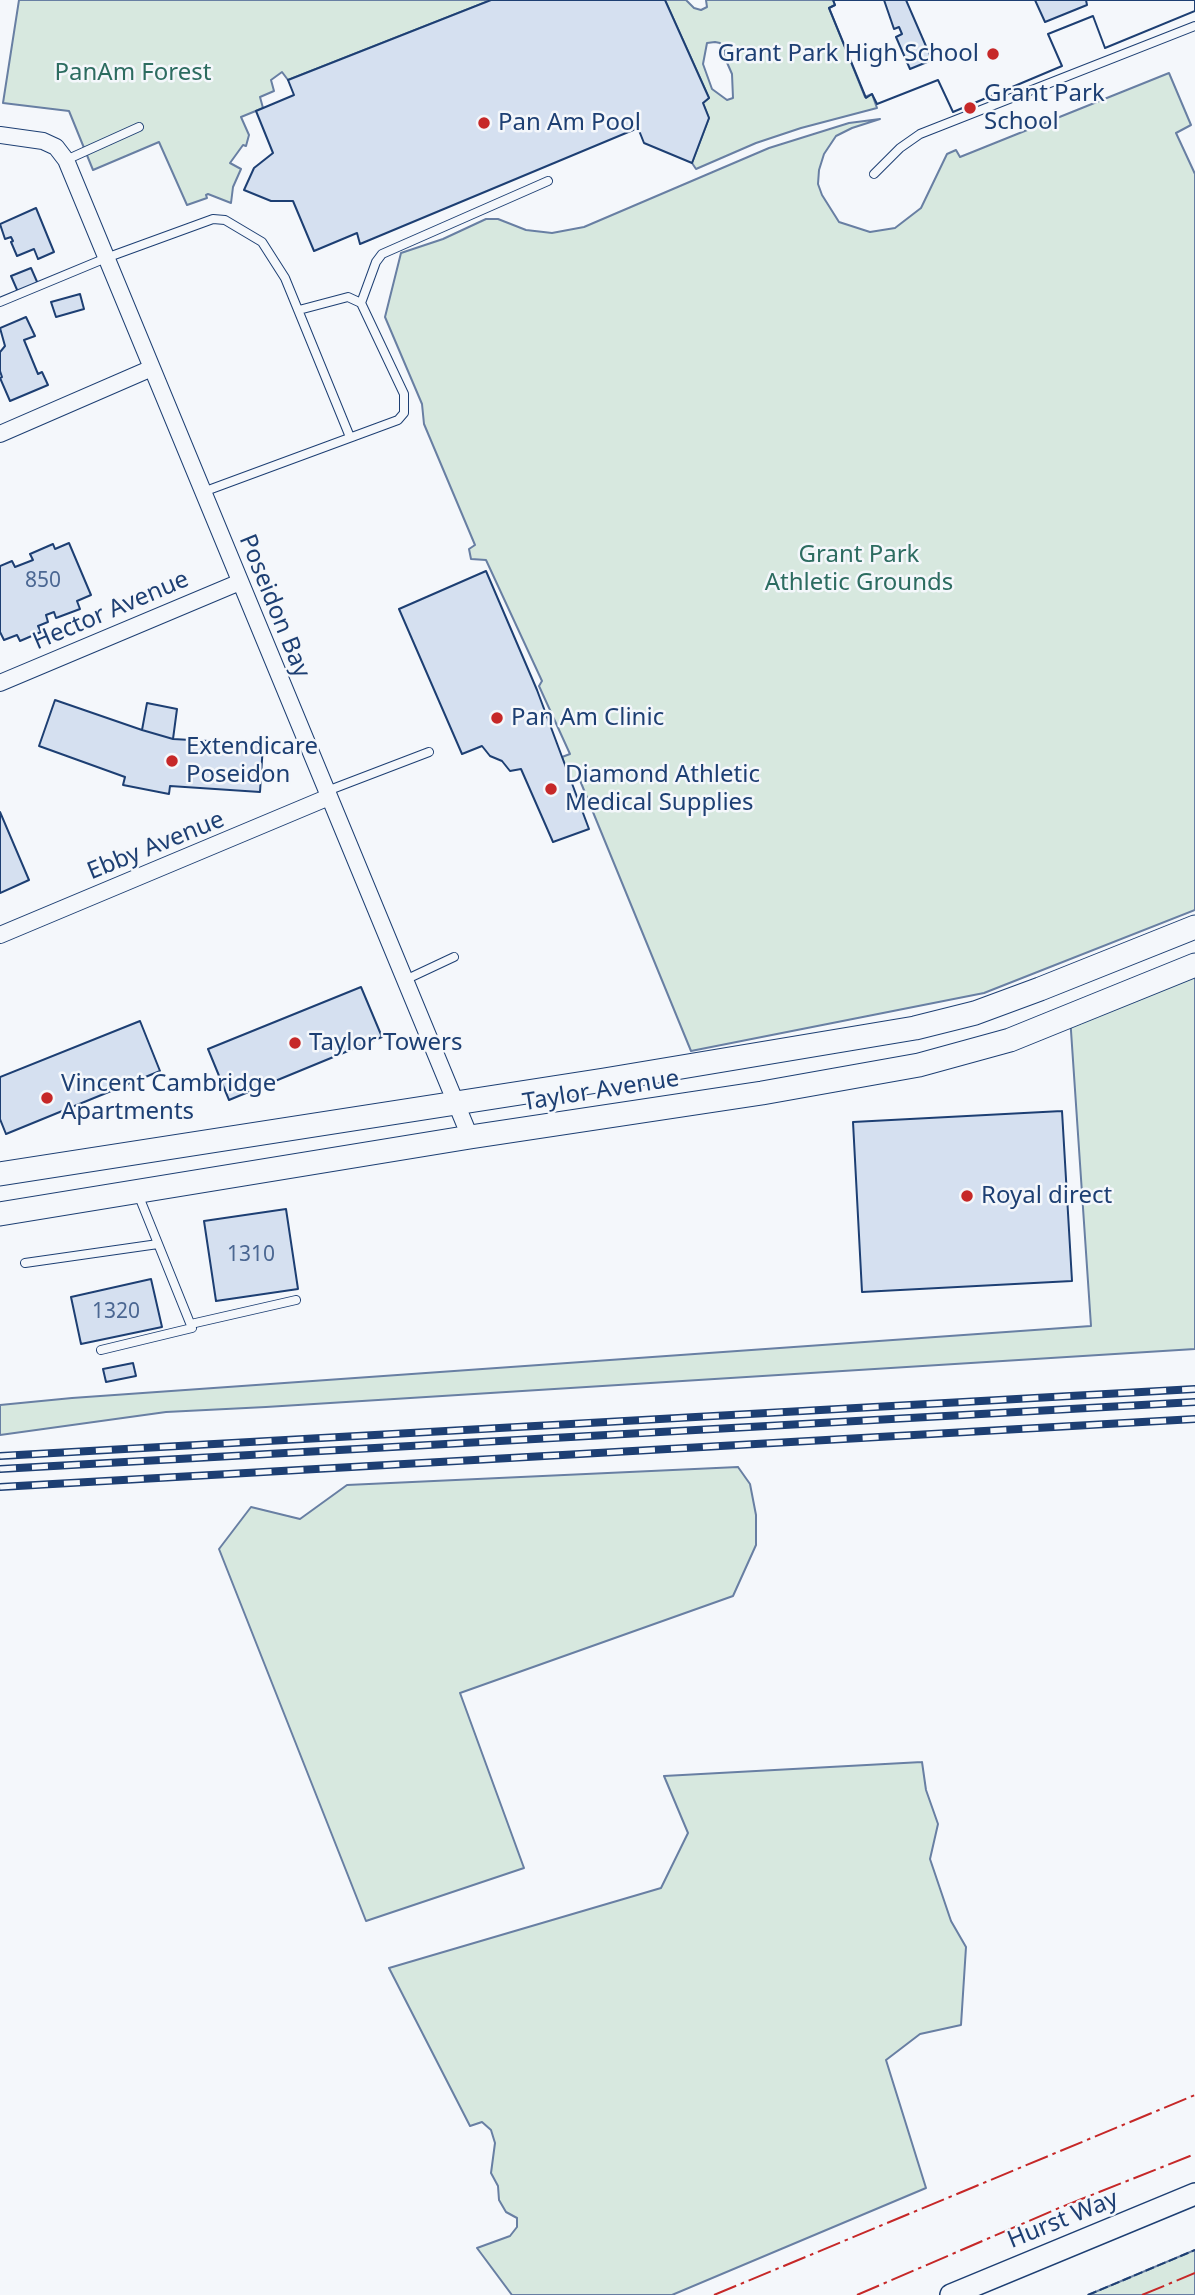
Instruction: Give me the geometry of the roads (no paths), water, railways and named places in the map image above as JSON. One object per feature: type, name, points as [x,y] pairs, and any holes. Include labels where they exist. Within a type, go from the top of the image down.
[{"type":"main road","name":"Taylor Avenue","points":[[0,1174],[456,1104],[915,1028],[975,1013],[1195,927]]},
{"type":"main road","name":"Taylor Avenue","points":[[0,1214],[470,1137],[762,1093],[919,1065],[1010,1040],[1195,965]]},
{"type":"street","points":[[0,135],[43,141],[56,147],[65,160]]},
{"type":"street","name":"Poseidon Bay","points":[[65,160],[470,1137]]},
{"type":"street","points":[[0,435],[152,369]]},
{"type":"street","name":"Hector Avenue","points":[[0,683],[240,582]]},
{"type":"street","name":"Ebby Avenue","points":[[0,935],[328,794]]},
{"type":"street","name":"Hurst Way","points":[[951,2295],[1195,2194]]},
{"type":"lane","points":[[874,174],[900,148],[920,134],[1195,26]]},
{"type":"lane","points":[[65,160],[139,127]]},
{"type":"lane","points":[[361,303],[376,262],[382,254],[548,181]]},
{"type":"lane","points":[[0,302],[106,258],[213,219],[225,220],[262,242],[285,278],[350,437]]},
{"type":"lane","points":[[203,492],[398,420],[404,413],[404,394],[361,303],[348,297],[299,310]]},
{"type":"lane","points":[[328,794],[429,751]]},
{"type":"lane","points":[[405,980],[454,957]]},
{"type":"lane","points":[[102,1350],[192,1328],[137,1191]]},
{"type":"lane","points":[[25,1264],[158,1244]]},
{"type":"lane","points":[[191,1324],[296,1300]]},
{"type":"railway","points":[[0,1456],[1195,1389]]},
{"type":"railway","points":[[0,1469],[1195,1402]]},
{"type":"railway","points":[[0,1487],[1195,1419]]},
{"type":"place","name":"Grant Park High School","points":[[993,54]]},
{"type":"place","name":"Grant Park School","points":[[970,108]]},
{"type":"place","name":"Pan Am Pool","points":[[484,123]]},
{"type":"place","name":"Pan Am Clinic","points":[[497,718]]},
{"type":"place","name":"Extendicare Poseidon","points":[[172,761]]},
{"type":"place","name":"Diamond Athletic Medical Supplies","points":[[551,789]]},
{"type":"place","name":"Taylor Towers","points":[[295,1043]]},
{"type":"place","name":"Vincent Cambridge Apartments","points":[[47,1098]]},
{"type":"place","name":"Royal direct","points":[[967,1196]]},
{"type":"park label","name":"PanAm Forest","points":[[133,73]]},
{"type":"park label","name":"Grant Park Athletic Grounds","points":[[859,569]]}]
